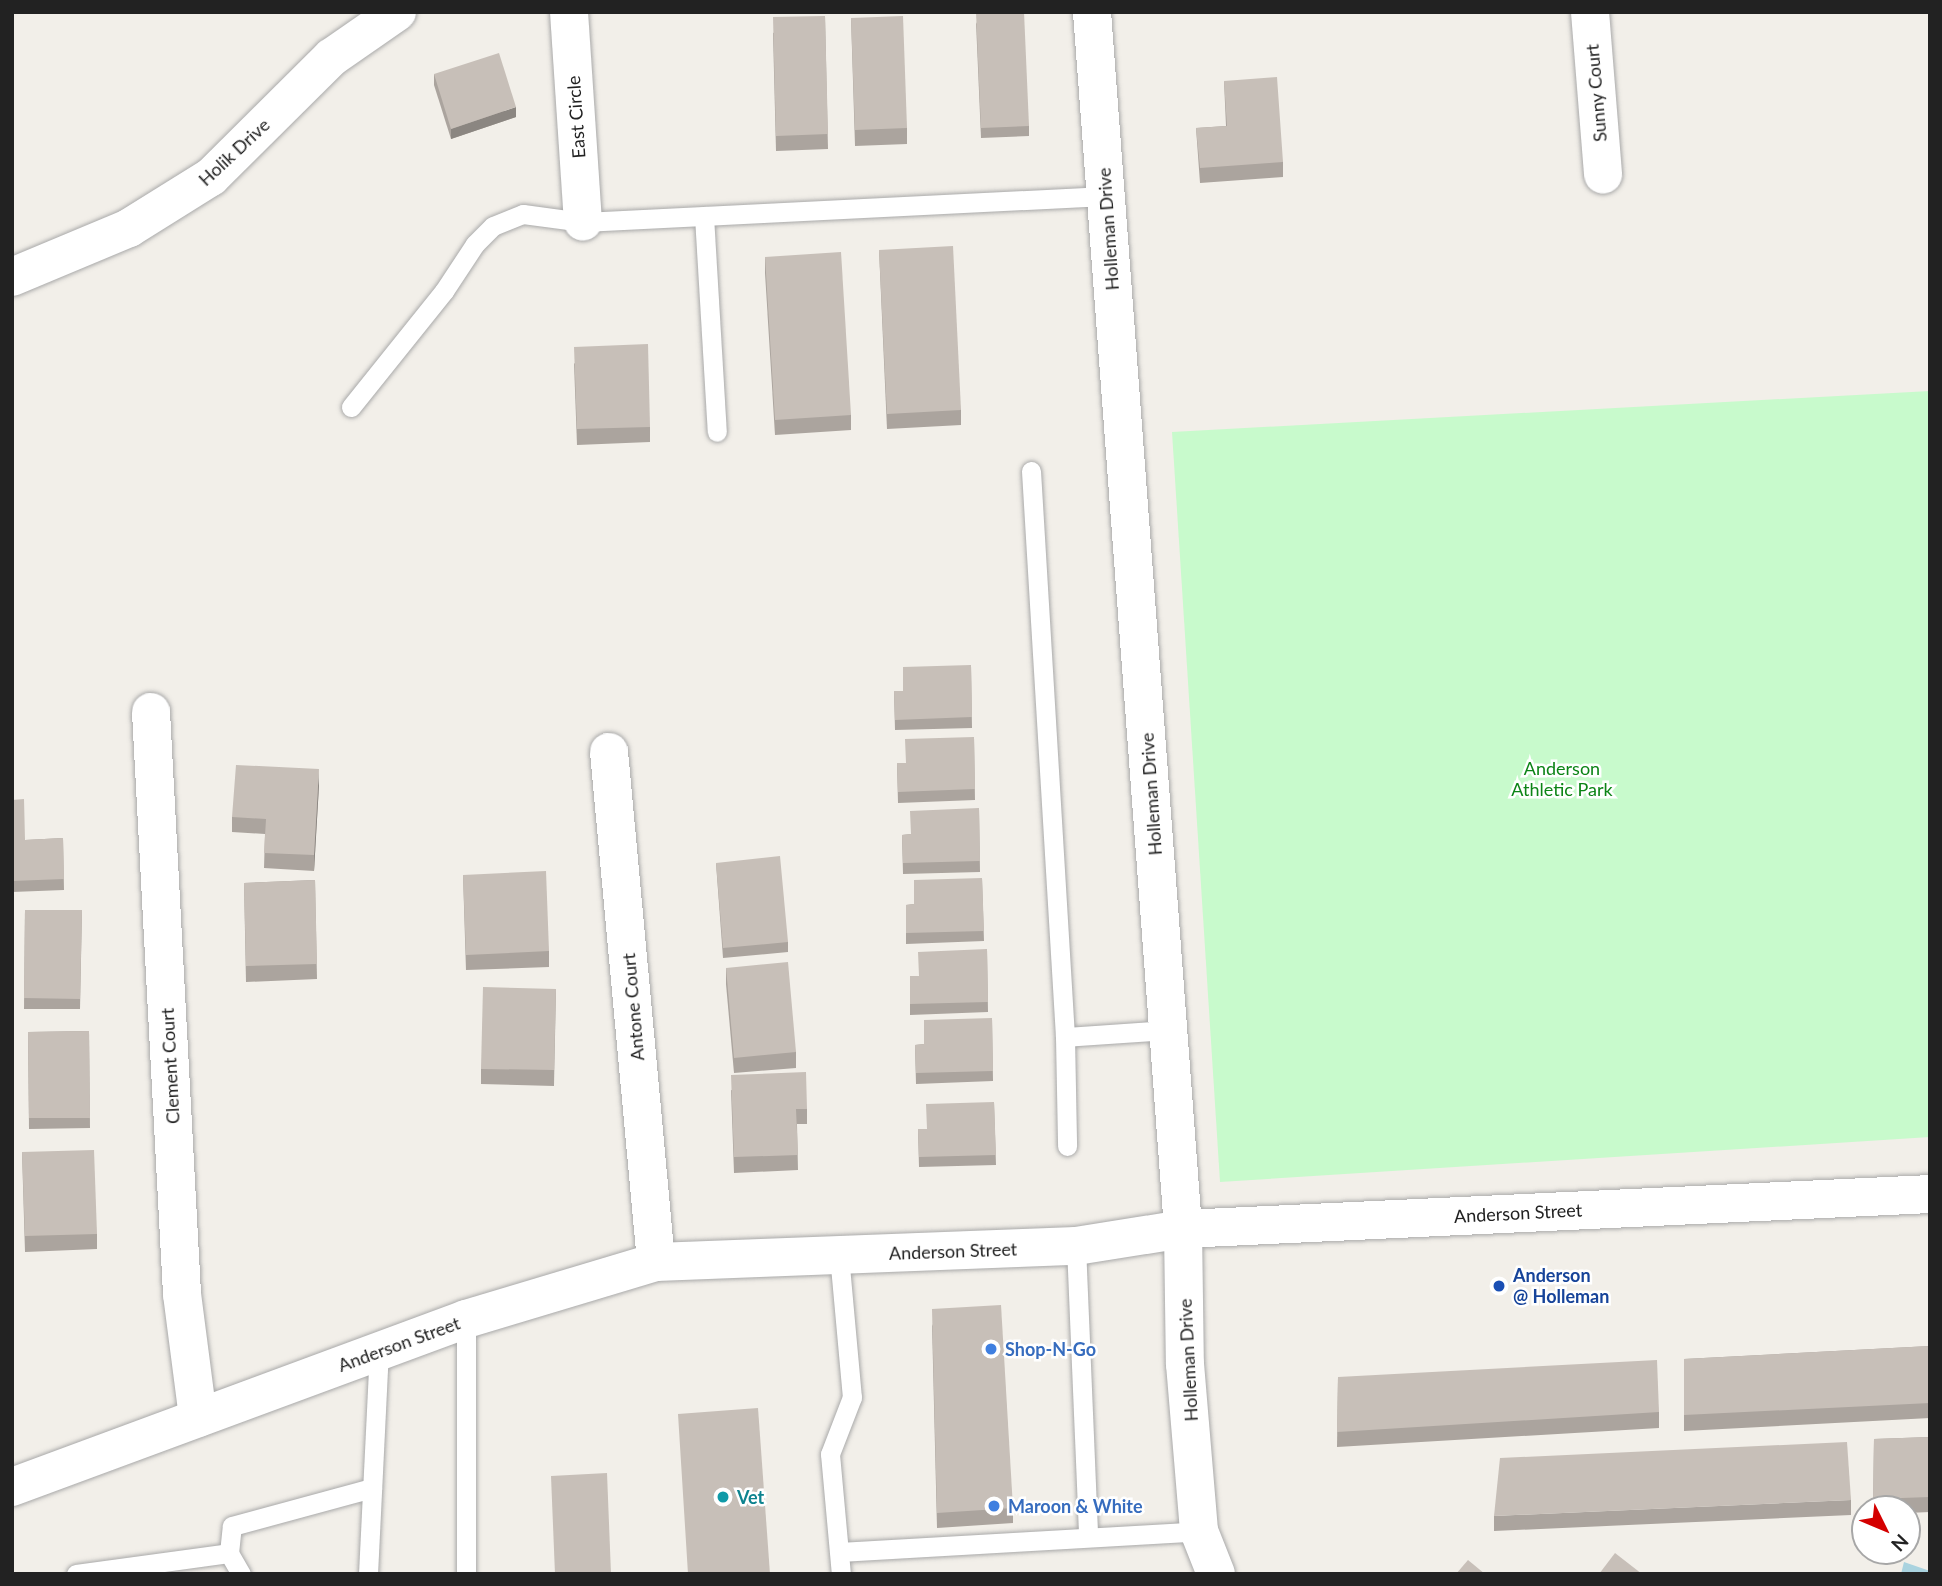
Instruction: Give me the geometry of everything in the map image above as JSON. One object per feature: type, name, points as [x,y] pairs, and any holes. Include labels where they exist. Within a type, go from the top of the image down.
[{"type":"street","name":"Holik Drive","points":[[12,277],[129,228],[211,177],[332,57],[397,12]]},
{"type":"street","name":"East Circle","points":[[569,12],[583,222]]},
{"type":"street","name":"Holleman Drive","points":[[1092,12],[1184,1229],[1185,1364],[1199,1531],[1216,1574]]},
{"type":"street","name":"Sunny Court","points":[[1590,12],[1603,174]]},
{"type":"street","name":"Clement Court","points":[[151,712],[182,1293],[198,1418]]},
{"type":"street","name":"Antone Court","points":[[609,751],[656,1262]]},
{"type":"street","name":"Anderson Street","points":[[12,1487],[466,1320],[656,1262],[1076,1246],[1184,1229],[1930,1194]]},
{"type":"lane","points":[[351,407],[493,226],[523,214],[583,222],[1105,196]]},
{"type":"lane","points":[[704,216],[717,432]]},
{"type":"lane","points":[[1031,471],[1065,1037],[1067,1146]]},
{"type":"lane","points":[[1065,1037],[1168,1030]]},
{"type":"lane","points":[[1076,1246],[1088,1536]]},
{"type":"lane","points":[[839,1255],[852,1397],[830,1454],[841,1574]]},
{"type":"lane","points":[[466,1320],[466,1574]]},
{"type":"lane","points":[[368,1574],[379,1351]]},
{"type":"lane","points":[[241,1574],[229,1553],[232,1526],[372,1488]]},
{"type":"lane","points":[[840,1552],[1199,1531]]},
{"type":"lane","points":[[76,1574],[229,1553]]},
{"type":"green space","name":"Anderson Athletic Park","points":[[1930,391],[1930,1137],[1220,1182],[1172,432]]},
{"type":"water","points":[[1903,1565],[1930,1571],[1930,1574],[1901,1574]]},
{"type":"building","points":[[976,12],[1024,12],[1029,126],[981,128]]},
{"type":"building","points":[[825,16],[828,134],[776,136],[773,17]]},
{"type":"building","points":[[903,16],[907,128],[855,130],[851,18]]},
{"type":"building","points":[[499,53],[516,107],[451,129],[434,74]]},
{"type":"building","points":[[1277,77],[1283,162],[1200,168],[1196,128],[1227,126],[1224,81]]},
{"type":"building","points":[[953,246],[961,410],[887,414],[879,250]]},
{"type":"building","points":[[841,252],[851,415],[775,420],[765,257]]},
{"type":"building","points":[[648,344],[650,427],[577,429],[574,347]]},
{"type":"building","points":[[971,665],[972,717],[895,720],[894,691],[903,691],[903,667]]},
{"type":"building","points":[[974,737],[975,789],[898,792],[897,763],[906,763],[905,739]]},
{"type":"building","points":[[236,765],[319,769],[314,855],[264,853],[266,819],[232,817]]},
{"type":"building","points":[[24,799],[25,840],[63,838],[64,879],[12,881],[12,800]]},
{"type":"building","points":[[979,808],[980,861],[903,863],[902,835],[911,834],[910,811]]},
{"type":"building","points":[[780,856],[788,942],[723,948],[716,863]]},
{"type":"building","points":[[546,871],[549,951],[466,955],[463,875]]},
{"type":"building","points":[[982,878],[984,931],[906,933],[906,905],[914,904],[914,880]]},
{"type":"building","points":[[315,880],[317,964],[246,966],[244,883]]},
{"type":"building","points":[[25,910],[82,910],[80,999],[24,998]]},
{"type":"building","points":[[987,949],[988,1002],[910,1004],[910,976],[919,976],[918,952]]},
{"type":"building","points":[[788,962],[796,1052],[734,1058],[726,968]]},
{"type":"building","points":[[483,987],[556,989],[554,1070],[481,1069]]},
{"type":"building","points":[[992,1018],[993,1071],[916,1073],[915,1045],[924,1044],[924,1020]]},
{"type":"building","points":[[89,1031],[90,1118],[29,1118],[28,1032]]},
{"type":"building","points":[[806,1072],[807,1109],[796,1109],[798,1155],[734,1157],[731,1075]]},
{"type":"building","points":[[994,1102],[996,1155],[919,1157],[918,1129],[927,1129],[926,1104]]},
{"type":"building","points":[[94,1150],[97,1234],[25,1236],[22,1152]]},
{"type":"building","points":[[1001,1305],[1013,1508],[937,1513],[932,1309]]},
{"type":"building","points":[[1930,1346],[1930,1403],[1684,1415],[1684,1359]]},
{"type":"building","points":[[1657,1360],[1659,1412],[1337,1432],[1338,1377]]},
{"type":"building","name":"Vet","points":[[758,1408],[770,1574],[688,1574],[678,1414]]},
{"type":"building","points":[[1930,1437],[1930,1497],[1873,1495],[1874,1439]]},
{"type":"building","points":[[1847,1442],[1851,1500],[1494,1516],[1500,1458]]},
{"type":"building","points":[[607,1473],[611,1574],[555,1574],[551,1476]]},
{"type":"building","points":[[1615,1553],[1642,1574],[1599,1574]]},
{"type":"building","points":[[1468,1560],[1485,1574],[1456,1574]]},
{"type":"place","name":"Anderson @ Holleman","points":[[1499,1286]]},
{"type":"place","name":"Shop-N-Go","points":[[991,1349]]},
{"type":"place","name":"Vet","points":[[723,1497]]},
{"type":"place","name":"Maroon & White","points":[[994,1506]]}]
